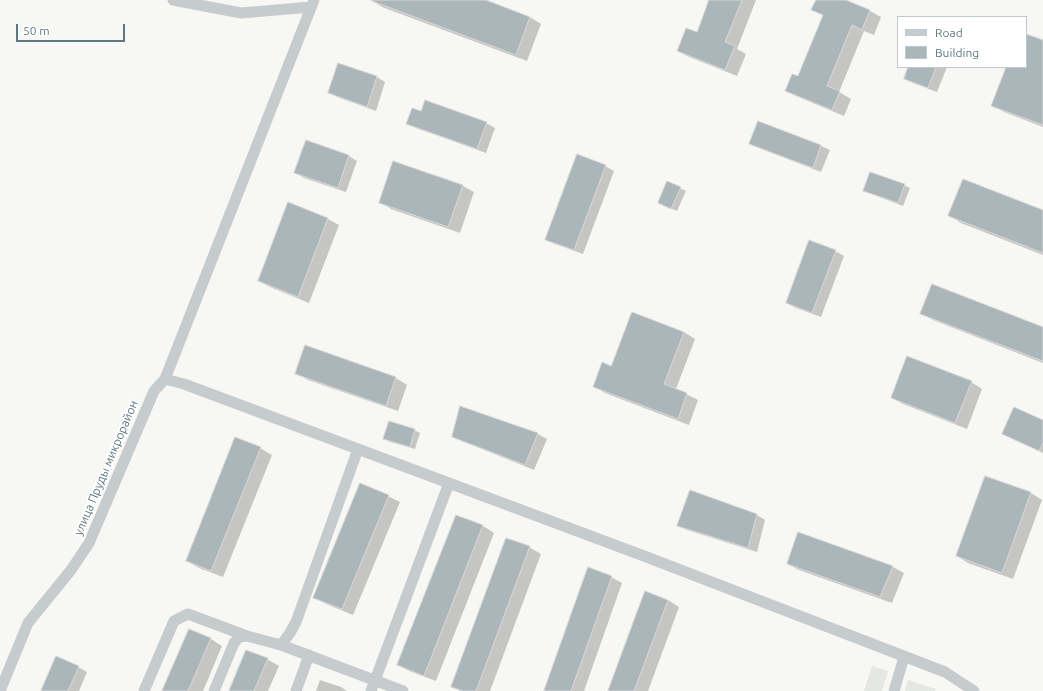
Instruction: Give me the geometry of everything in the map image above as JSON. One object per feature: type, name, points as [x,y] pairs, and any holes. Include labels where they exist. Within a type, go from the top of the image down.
[{"type":"street","points":[[173,0],[241,13],[313,4]]},
{"type":"street","name":"улица Пруды микрорайон","points":[[0,691],[28,623],[71,570],[89,543],[154,391],[165,379],[313,4]]},
{"type":"street","points":[[165,379],[184,384],[644,556],[945,672],[974,691]]},
{"type":"street","points":[[281,645],[296,622],[358,449]]},
{"type":"street","points":[[373,686],[449,483]]},
{"type":"street","points":[[144,691],[174,621],[188,614],[247,636],[281,645],[309,656],[373,686],[403,691]]},
{"type":"street","points":[[214,691],[234,643],[239,637],[247,636]]},
{"type":"street","points":[[296,691],[309,656]]},
{"type":"street","points":[[894,691],[904,657]]},
{"type":"shaded area","points":[[872,666],[888,671],[882,691],[864,691]]},
{"type":"shaded area","points":[[908,680],[936,689],[935,691],[905,691]]},
{"type":"building","points":[[372,0],[486,0],[530,17],[516,55]]},
{"type":"building","points":[[709,0],[742,0],[725,42],[735,46],[725,70],[677,51],[686,28],[697,32]]},
{"type":"building","points":[[816,0],[846,0],[870,10],[862,30],[852,25],[827,86],[840,91],[832,110],[785,91],[792,74],[798,76],[823,15],[811,10]]},
{"type":"building","points":[[1027,34],[1043,40],[1043,125],[991,106],[1006,68],[1027,68]]},
{"type":"building","points":[[338,63],[377,76],[367,107],[328,93]]},
{"type":"building","points":[[908,68],[936,68],[928,88],[904,79]]},
{"type":"building","points":[[425,100],[487,122],[477,149],[406,124],[412,108],[421,111]]},
{"type":"building","points":[[758,121],[821,145],[813,168],[749,144]]},
{"type":"building","points":[[306,140],[349,155],[338,188],[294,173]]},
{"type":"building","points":[[577,154],[606,165],[574,250],[545,240]]},
{"type":"building","points":[[393,161],[463,185],[448,227],[379,203]]},
{"type":"building","points":[[870,172],[905,184],[898,203],[863,191]]},
{"type":"building","points":[[963,179],[1043,210],[1043,253],[948,216]]},
{"type":"building","points":[[667,181],[681,187],[671,209],[658,203]]},
{"type":"building","points":[[288,202],[328,218],[298,297],[258,281]]},
{"type":"building","points":[[809,240],[836,250],[812,313],[786,303]]},
{"type":"building","points":[[932,284],[1043,327],[1043,361],[920,314]]},
{"type":"building","points":[[632,312],[684,332],[664,384],[687,393],[678,419],[593,387],[602,362],[611,366]]},
{"type":"building","points":[[305,345],[396,377],[386,406],[295,374]]},
{"type":"building","points":[[907,356],[972,381],[955,423],[891,398]]},
{"type":"building","points":[[460,406],[538,433],[525,465],[452,437]]},
{"type":"building","points":[[1014,407],[1043,420],[1043,443],[1039,451],[1002,434]]},
{"type":"building","points":[[389,421],[415,429],[410,447],[383,439]]},
{"type":"building","points":[[235,437],[261,447],[211,571],[186,561]]},
{"type":"building","points":[[985,476],[1031,492],[1002,573],[956,556]]},
{"type":"building","points":[[360,483],[389,495],[342,609],[313,598]]},
{"type":"building","points":[[690,490],[757,514],[748,548],[677,526]]},
{"type":"building","points":[[456,515],[483,525],[424,676],[397,665]]},
{"type":"building","points":[[798,532],[893,566],[880,597],[787,564]]},
{"type":"building","points":[[506,538],[530,546],[476,691],[463,691],[451,687]]},
{"type":"building","points":[[588,567],[612,576],[571,691],[544,691]]},
{"type":"building","points":[[645,591],[668,600],[634,691],[608,691]]},
{"type":"building","points":[[189,629],[211,638],[188,691],[162,691]]},
{"type":"building","points":[[246,650],[268,658],[254,691],[229,691]]},
{"type":"building","points":[[56,656],[79,666],[68,691],[41,691]]}]
